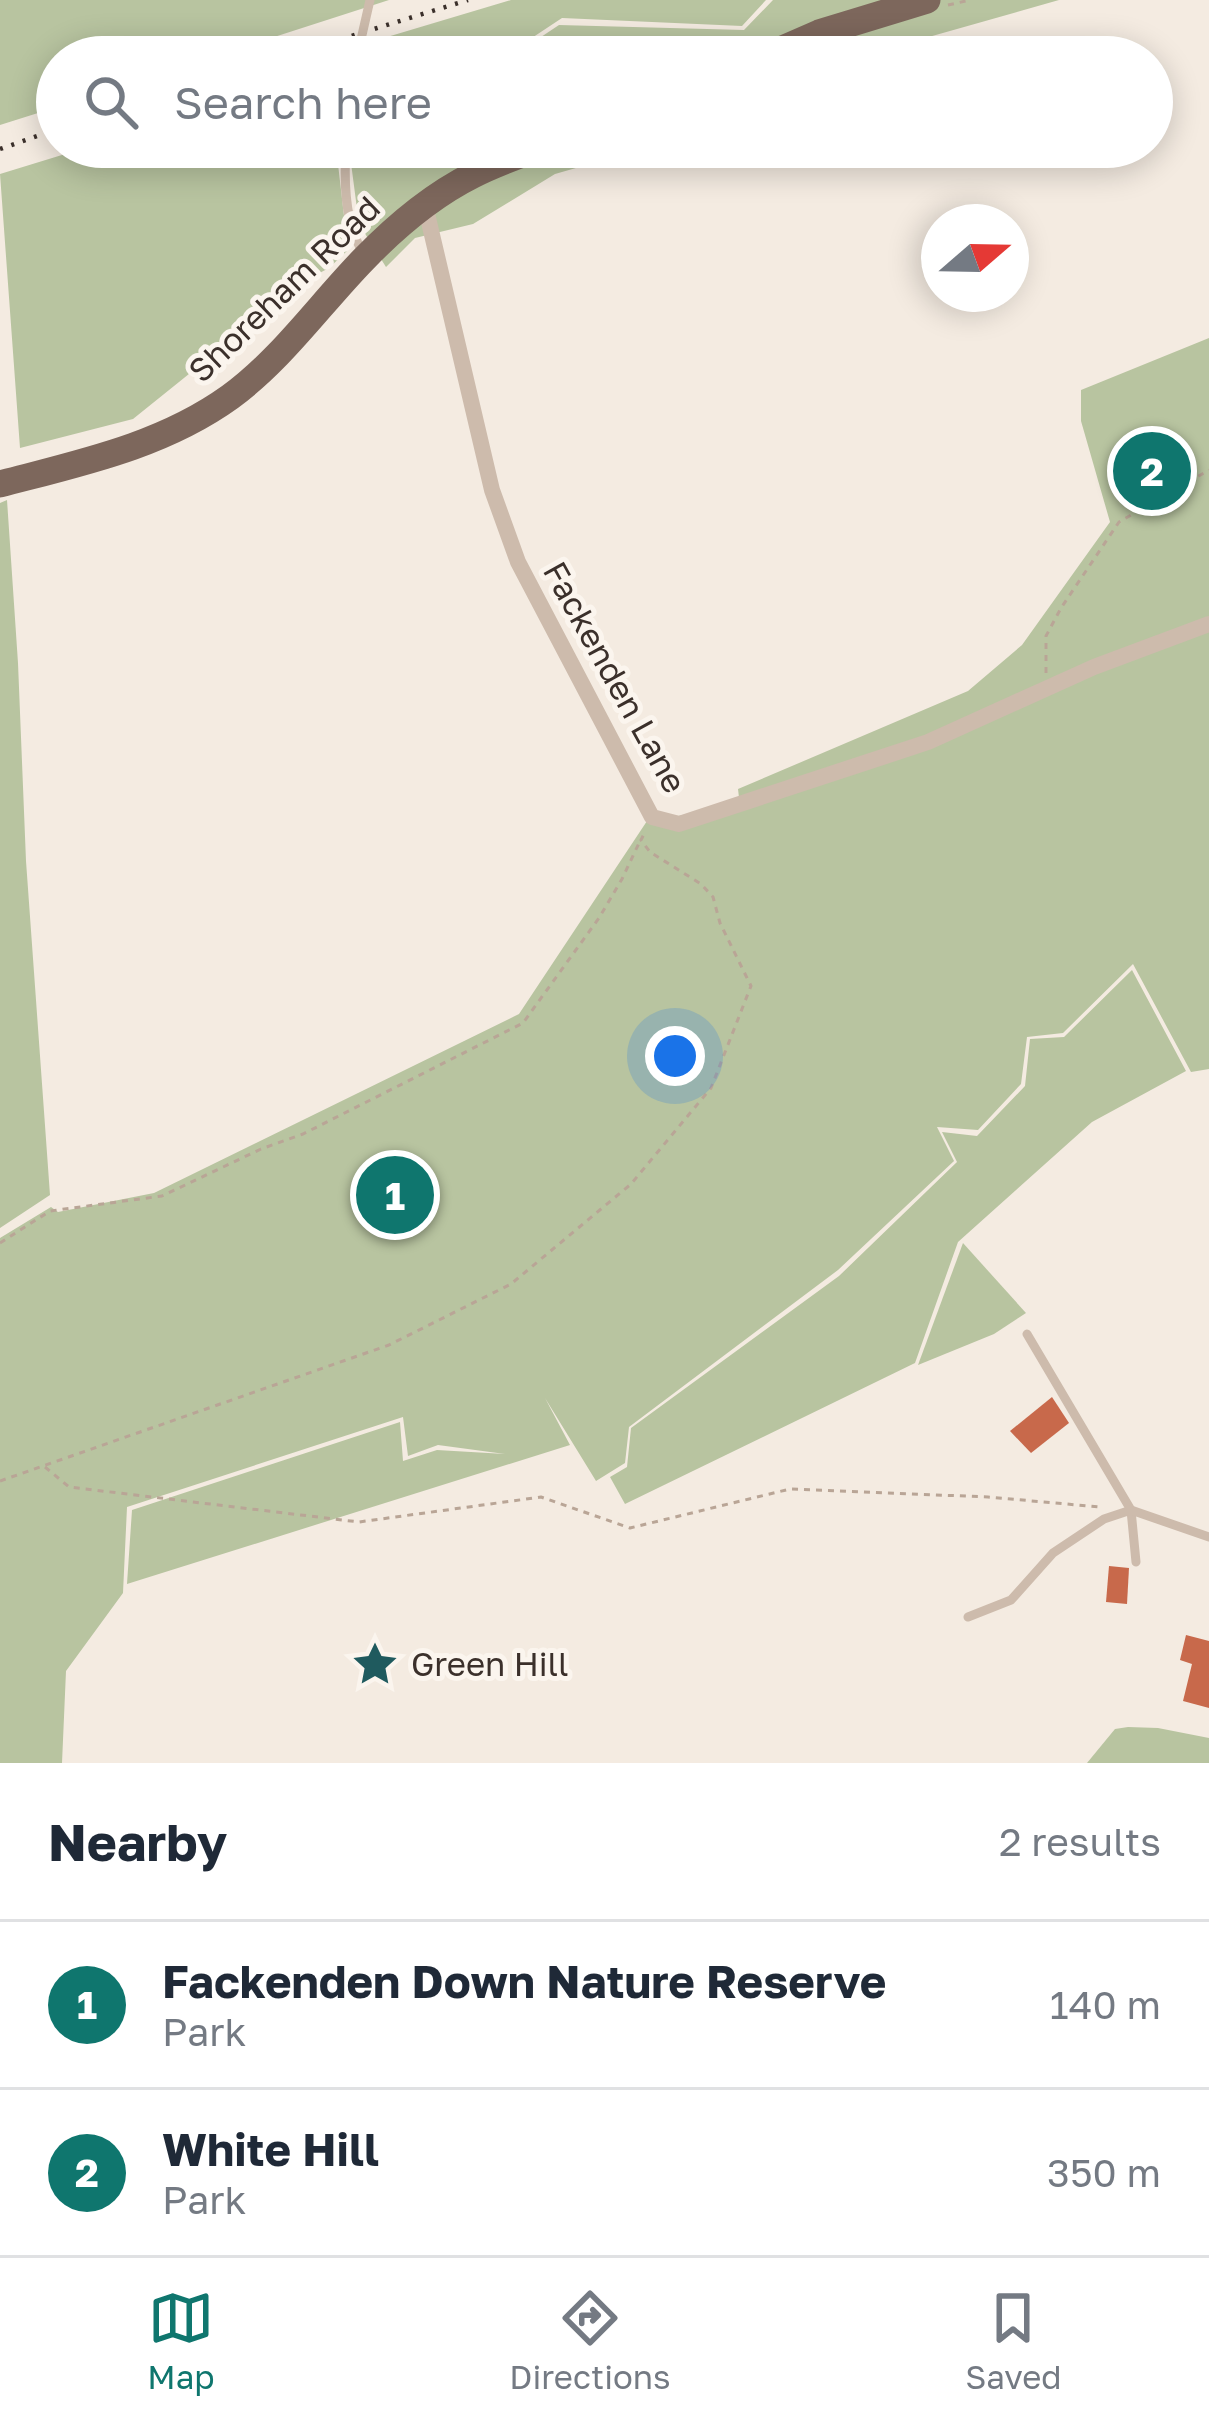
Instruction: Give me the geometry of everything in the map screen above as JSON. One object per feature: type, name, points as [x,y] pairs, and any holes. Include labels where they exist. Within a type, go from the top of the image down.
[{"type":"main road","points":[[812,36],[927,0]]},
{"type":"main road","name":"Shoreham Road","points":[[0,484],[109,455],[195,421],[267,365],[366,256],[425,205],[489,168]]},
{"type":"street","name":"Fackenden Lane","points":[[425,205],[491,490],[518,562],[652,817],[680,824],[928,742],[1094,667],[1209,624]]},
{"type":"lane","points":[[362,36],[370,0]]},
{"type":"lane","points":[[345,168],[351,229],[366,256]]},
{"type":"lane","points":[[1028,1334],[1132,1510],[1136,1562]]},
{"type":"lane","points":[[968,1617],[1011,1600],[1053,1553],[1104,1519],[1132,1510],[1209,1537]]},
{"type":"path","points":[[1052,686],[1046,671],[1046,636],[1119,522],[1209,470]]},
{"type":"path","points":[[0,1243],[50,1211],[161,1196],[303,1134],[523,1023],[599,918],[652,817]]},
{"type":"path","points":[[0,1481],[389,1345],[511,1284],[631,1184],[710,1088],[751,986],[719,923],[712,897],[640,840]]},
{"type":"path","points":[[44,1466],[69,1487],[359,1522],[541,1497],[630,1528],[790,1489],[988,1497],[1132,1510]]},
{"type":"green space","points":[[0,0],[389,0],[277,36],[36,36],[36,114],[0,125]]},
{"type":"green space","points":[[511,0],[766,0],[742,26],[562,18],[535,36],[390,36]]},
{"type":"green space","points":[[773,0],[1059,0],[932,36],[542,36],[559,25],[744,30]]},
{"type":"green space","points":[[36,163],[36,168],[338,168],[348,250],[329,268],[272,298],[225,345],[133,419],[20,448],[0,174]]},
{"type":"green space","points":[[352,168],[576,168],[555,174],[473,224],[415,238],[386,267],[359,224]]},
{"type":"green space","points":[[1209,338],[1209,1069],[1191,1072],[1133,964],[1063,1033],[1027,1037],[1021,1084],[978,1130],[937,1127],[954,1161],[838,1270],[629,1427],[625,1463],[596,1481],[545,1398],[570,1445],[127,1584],[132,1510],[400,1422],[403,1461],[437,1450],[505,1454],[438,1445],[408,1456],[403,1417],[127,1507],[123,1593],[66,1671],[62,1763],[0,1763],[0,1238],[51,1207],[58,1212],[154,1193],[519,1014],[647,821],[740,806],[738,789],[968,691],[1022,645],[1110,522],[1081,421],[1081,390]]},
{"type":"green space","points":[[7,500],[50,1195],[0,1228],[0,503]]},
{"type":"green space","points":[[1132,970],[1186,1071],[1092,1122],[958,1242],[915,1363],[625,1504],[610,1477],[627,1467],[631,1428],[839,1276],[957,1162],[942,1132],[977,1136],[1025,1086],[1030,1039],[1064,1037]]},
{"type":"green space","points":[[963,1243],[1026,1313],[994,1334],[918,1365]]},
{"type":"green space","points":[[1115,1729],[1209,1738],[1209,1763],[1087,1763]]},
{"type":"building","points":[[1052,1397],[1069,1423],[1031,1453],[1010,1431]]},
{"type":"building","points":[[1109,1566],[1129,1568],[1127,1604],[1106,1602]]},
{"type":"building","points":[[1186,1635],[1209,1641],[1209,1708],[1183,1701],[1192,1664],[1180,1660]]},
{"type":"railway","points":[[351,36],[468,0]]},
{"type":"railway","points":[[0,149],[36,136]]},
{"type":"place","name":"White Hill","points":[[1152,471]]},
{"type":"place","name":"Fackenden Down Nature Reserve","points":[[395,1195]]},
{"type":"place","name":"Green Hill","points":[[375,1664]]}]
